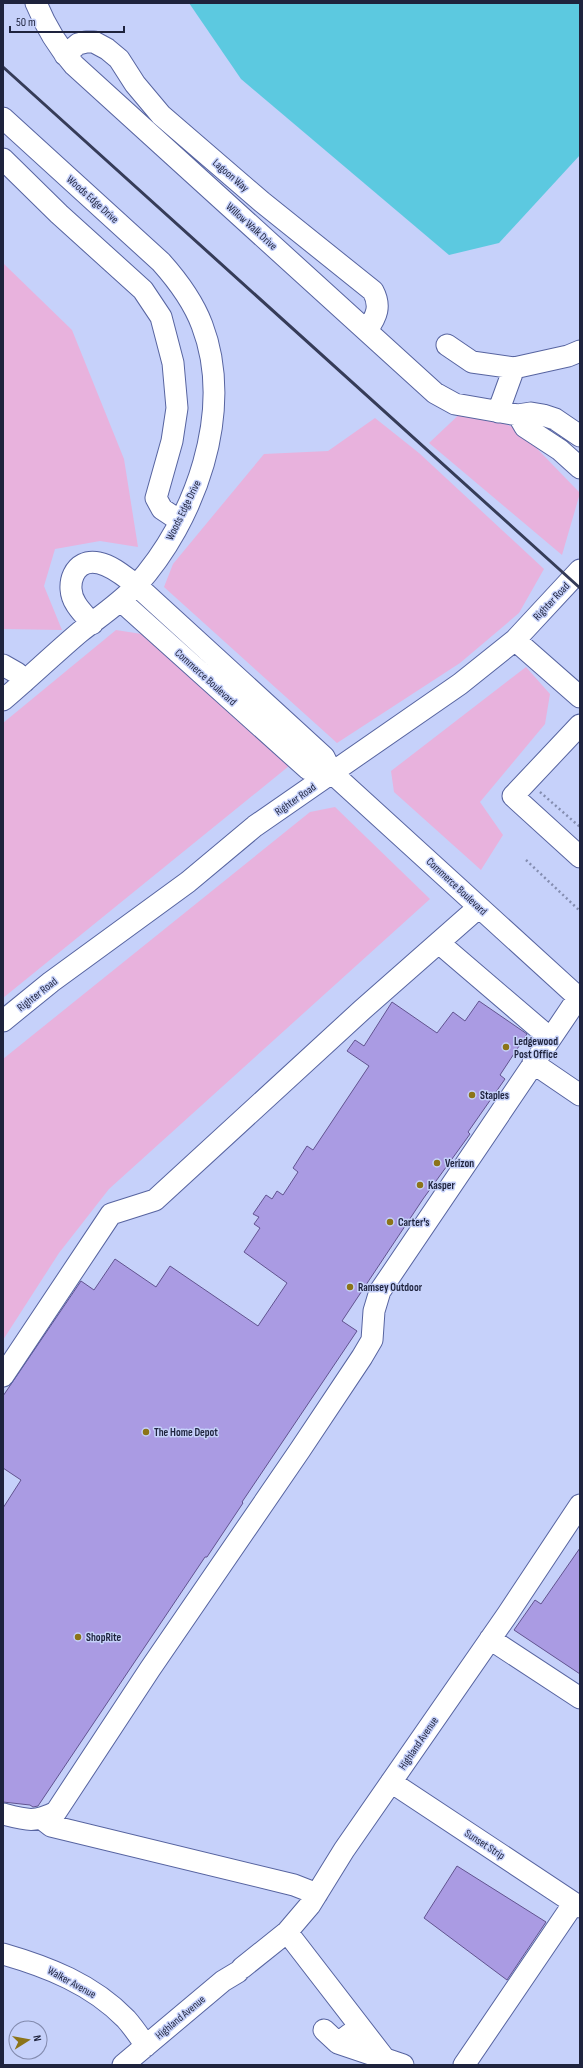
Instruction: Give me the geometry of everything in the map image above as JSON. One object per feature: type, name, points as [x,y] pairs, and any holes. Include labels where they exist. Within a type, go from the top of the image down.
[{"type":"street","name":"Willow Walk Drive","points":[[36,3],[42,19],[65,55],[124,111],[367,330],[434,393],[455,404],[508,414],[531,413],[543,415],[555,419],[580,436]]},
{"type":"street","name":"Lagoon Way","points":[[65,55],[78,44],[94,42],[108,49],[119,59],[135,84],[161,115],[262,202],[373,290],[377,298],[378,306],[376,318],[367,330]]},
{"type":"street","name":"Woods Edge Drive","points":[[3,118],[161,262],[182,285],[190,300],[206,339],[213,380],[211,425],[201,472],[180,521],[150,569],[121,600],[3,700]]},
{"type":"street","points":[[24,137],[4,160],[59,214],[143,290],[161,317],[173,363],[177,408],[172,441],[156,498],[162,509],[180,521]]},
{"type":"street","points":[[161,317],[190,300]]},
{"type":"street","points":[[447,345],[472,362],[514,368],[568,356],[580,351]]},
{"type":"street","points":[[514,368],[508,414],[560,450],[580,468]]},
{"type":"street","name":"Commerce Boulevard","points":[[92,624],[75,604],[71,589],[72,576],[77,567],[98,562],[112,568],[136,585],[324,757],[332,773],[579,999]]},
{"type":"street","name":"Righter Road","points":[[3,1021],[51,982],[188,882],[255,826],[460,684],[515,640],[580,570]]},
{"type":"street","name":"Commerce Boulevard","points":[[121,600],[308,769],[332,773]]},
{"type":"street","points":[[515,640],[580,697]]},
{"type":"street","points":[[3,665],[16,673],[24,682]]},
{"type":"street","points":[[580,725],[513,796],[580,857]]},
{"type":"street","points":[[3,1376],[111,1214],[155,1200],[362,1010],[479,906]]},
{"type":"street","points":[[439,943],[550,1038]]},
{"type":"street","points":[[3,1814],[24,1819],[42,1819],[56,1812],[150,1669],[362,1357],[372,1340],[374,1311],[380,1291],[550,1038],[579,999]]},
{"type":"street","points":[[533,1063],[580,1095]]},
{"type":"street","name":"Highland Avenue","points":[[123,2065],[223,1981],[240,1970],[287,1932],[303,1914],[344,1850],[490,1639],[580,1505]]},
{"type":"street","points":[[490,1639],[580,1698]]},
{"type":"street","name":"Sunset Strip","points":[[391,1782],[577,1905]]},
{"type":"street","points":[[42,1819],[51,1826],[294,1885],[317,1894]]},
{"type":"street","points":[[464,2065],[577,1905]]},
{"type":"street","points":[[287,1932],[360,2027],[394,2062]]},
{"type":"street","name":"Walker Avenue","points":[[3,1954],[41,1965],[82,1985],[126,2019],[146,2046]]},
{"type":"street","points":[[360,2027],[331,2037],[394,2062]]},
{"type":"path","points":[[543,785],[538,790],[580,827]]},
{"type":"path","points":[[526,860],[580,911]]},
{"type":"shaded area","points":[[189,3],[580,3],[580,155],[499,243],[449,255],[241,79]]},
{"type":"shaded area","points":[[3,263],[72,330],[124,459],[138,547],[100,541],[55,549],[44,586],[62,630],[3,629]]},
{"type":"shaded area","points":[[466,408],[518,429],[580,493],[562,555],[429,443]]},
{"type":"shaded area","points":[[375,418],[419,453],[544,569],[519,613],[460,663],[337,743],[164,587],[173,564],[264,454],[328,451]]},
{"type":"shaded area","points":[[116,630],[148,635],[289,766],[3,998],[3,723]]},
{"type":"shaded area","points":[[526,667],[550,694],[545,724],[480,802],[503,835],[481,870],[394,792],[391,771]]},
{"type":"shaded area","points":[[335,807],[430,899],[109,1189],[59,1253],[3,1340],[3,1059],[310,812]]},
{"type":"building","points":[[479,1001],[527,1034],[500,1075],[505,1079],[468,1132],[470,1134],[423,1199],[342,1321],[357,1331],[242,1502],[243,1503],[207,1557],[205,1557],[38,1806],[33,1807],[30,1805],[3,1802],[3,1508],[21,1480],[3,1468],[3,1396],[81,1281],[94,1290],[115,1259],[156,1287],[170,1266],[258,1326],[287,1283],[244,1252],[260,1228],[254,1224],[259,1217],[253,1214],[266,1195],[272,1199],[277,1191],[283,1195],[298,1172],[293,1168],[307,1146],[313,1150],[369,1066],[347,1051],[355,1040],[364,1046],[392,1002],[437,1033],[453,1012],[465,1021]]},
{"type":"building","points":[[580,1548],[580,1674],[514,1630],[535,1600],[541,1604]]},
{"type":"building","points":[[457,1866],[546,1922],[507,1980],[424,1918]]},
{"type":"railway","points":[[3,67],[580,588]]},
{"type":"place","name":"Ledgewood Post Office","points":[[506,1047]]},
{"type":"place","name":"Staples","points":[[472,1095]]},
{"type":"place","name":"Verizon","points":[[437,1163]]},
{"type":"place","name":"Kasper","points":[[420,1185]]},
{"type":"place","name":"Carter's","points":[[390,1222]]},
{"type":"place","name":"Ramsey Outdoor","points":[[350,1287]]},
{"type":"place","name":"The Home Depot","points":[[146,1432]]},
{"type":"place","name":"ShopRite","points":[[78,1637]]}]
